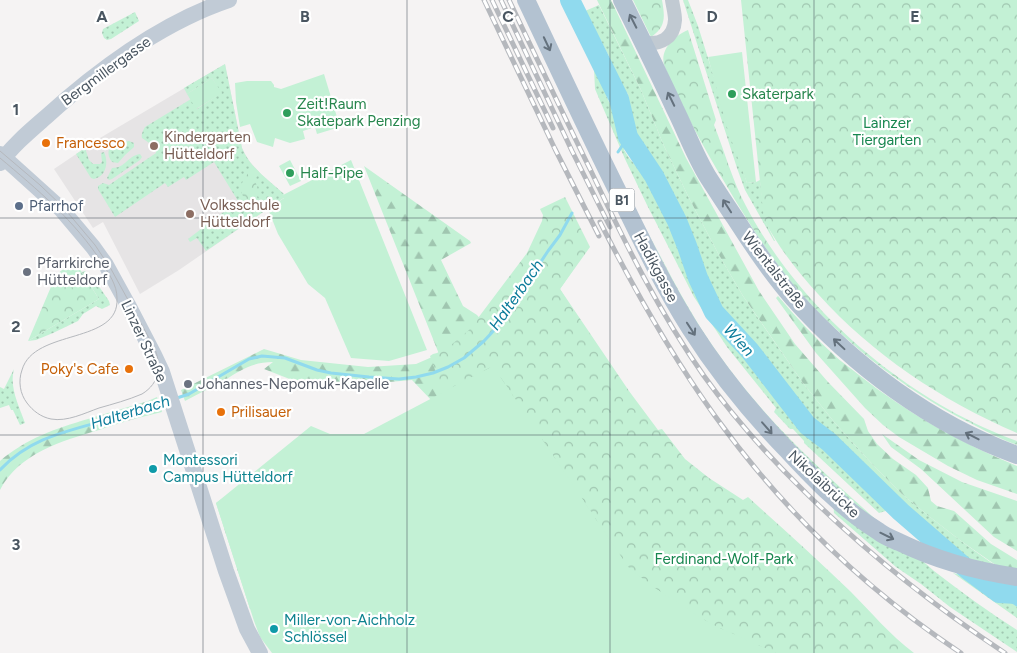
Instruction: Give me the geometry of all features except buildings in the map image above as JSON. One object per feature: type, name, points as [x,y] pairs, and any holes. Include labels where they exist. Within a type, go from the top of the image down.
[{"type":"main road","name":"Hadikgasse","points":[[526,0],[657,273],[690,329],[734,391]]},
{"type":"main road","name":"Wientalstraße","points":[[622,0],[707,176],[750,241],[792,296],[838,344],[891,387],[949,423],[977,438],[1017,455]]},
{"type":"main road","name":"Bergmillergasse","points":[[1,158],[58,105],[108,66],[154,36],[225,1]]},
{"type":"main road","name":"Linzer Straße","points":[[1,158],[61,209],[89,241],[101,257],[130,309],[162,372],[226,571],[247,629],[260,653]]},
{"type":"main road","name":"Nikolaibrücke","points":[[734,391],[806,471],[844,507],[879,532],[915,550],[955,564],[1017,577]]},
{"type":"street","points":[[643,42],[659,43],[665,40],[672,30],[675,20],[672,0]]},
{"type":"shaded area","points":[[225,64],[242,148],[250,162],[285,197],[179,270],[140,294],[103,222],[93,228],[54,169],[100,138]]},
{"type":"green space","points":[[597,0],[611,0],[686,158],[759,291],[795,344],[864,419],[868,431],[877,444],[893,459],[916,475],[928,488],[931,501],[937,506],[954,511],[991,544],[1017,560],[1017,571],[1000,568],[961,541],[902,494],[835,423],[803,383],[743,296],[719,255],[664,146],[641,90]]},
{"type":"green space","points":[[633,0],[662,0],[664,12],[662,25],[651,37]]},
{"type":"green space","points":[[683,0],[688,0],[698,26],[747,183],[760,180],[765,221],[775,241],[745,190]]},
{"type":"green space","name":"Lainzer Tiergarten","points":[[741,0],[1017,0],[1017,433],[935,391],[885,356],[839,316],[818,294],[782,250],[764,220]]},
{"type":"green space","points":[[599,5],[641,90],[664,146],[719,255],[743,296],[803,383],[835,423],[902,494],[1000,569],[963,560],[810,420],[741,330],[716,308],[698,267],[701,259],[683,216],[661,177],[639,145],[632,129],[628,94],[619,85],[613,72],[610,58],[585,11]]},
{"type":"green space","points":[[135,12],[139,21],[111,39],[107,40],[104,38],[103,29]]},
{"type":"green space","points":[[688,30],[716,120],[714,125],[737,186],[746,206],[769,244],[796,281],[826,316],[861,348],[897,376],[936,402],[976,424],[1017,441],[1017,445],[991,434],[929,400],[884,369],[842,335],[804,297],[782,270],[752,227],[708,154],[664,65],[663,59],[666,48],[673,39]]},
{"type":"green space","name":"Skaterpark","points":[[742,52],[756,182],[747,183],[728,131],[708,57]]},
{"type":"green space","points":[[225,64],[245,155],[255,168],[285,197],[206,251],[197,238],[190,242],[188,239],[238,201],[214,162],[186,180],[184,177],[168,187],[165,183],[115,217],[98,186],[103,183],[109,185],[156,153],[155,147],[142,138],[145,127],[191,99],[197,109],[221,93],[212,78],[187,94],[184,88]]},
{"type":"green space","points":[[594,69],[602,80],[608,100],[616,110],[617,125],[627,141],[624,150],[648,179],[691,265],[687,273],[706,310],[731,335],[747,355],[749,361],[772,386],[772,393],[794,420],[807,434],[822,443],[825,449],[889,510],[879,513],[804,443],[793,429],[790,429],[774,412],[776,408],[727,347],[694,297],[647,205],[595,89]]},
{"type":"green space","name":"Zeit!Raum Skatepark Penzing","points":[[324,74],[340,127],[317,134],[315,127],[303,131],[305,139],[290,143],[275,138],[273,147],[257,142],[250,124],[240,127],[235,83],[271,81],[274,87],[281,89]]},
{"type":"green space","points":[[212,78],[222,93],[196,109],[187,94]]},
{"type":"green space","points":[[129,141],[134,143],[134,147],[118,163],[112,162],[108,153],[112,146]]},
{"type":"green space","points":[[85,148],[89,160],[93,164],[100,164],[102,162],[101,153],[104,152],[106,164],[104,172],[98,178],[91,178],[76,154]]},
{"type":"green space","points":[[140,154],[142,157],[140,160],[112,179],[109,180],[107,178],[112,168],[120,166],[132,157]]},
{"type":"green space","name":"Half-Pipe","points":[[290,160],[301,181],[290,186],[279,166]]},
{"type":"green space","points":[[351,160],[427,350],[389,361],[351,358],[325,298],[308,284],[278,234],[268,209],[284,198],[283,195]]},
{"type":"green space","points":[[253,166],[259,172],[255,180],[258,190],[257,197],[261,205],[252,210],[243,197],[241,188],[244,179]]},
{"type":"green space","points":[[364,166],[470,241],[471,243],[441,260],[463,306],[477,315],[483,322],[575,267],[560,289],[777,653],[717,653],[250,609],[216,503],[314,433],[369,439],[433,402],[412,380],[367,384],[305,385],[264,369],[273,362],[259,363],[248,367],[185,401],[181,390],[264,349],[301,360],[368,367],[416,364],[439,354]]},
{"type":"green space","name":"Ferdinand-Wolf-Park","points":[[565,197],[590,247],[560,289],[629,391],[658,430],[662,429],[685,459],[709,478],[743,500],[748,497],[825,567],[889,631],[914,653],[776,653],[711,624],[653,587],[628,567],[493,366],[449,389],[440,384],[430,356],[451,345],[469,330],[527,253],[542,221],[543,215],[540,209]]},
{"type":"green space","points":[[638,214],[695,319],[751,397],[810,458],[926,564],[1017,630],[1017,652],[950,607],[896,567],[834,513],[832,487],[752,402],[691,317]]},
{"type":"green space","points":[[74,260],[99,299],[28,341],[56,275]]},
{"type":"green space","points":[[85,271],[95,287],[98,285],[110,305],[102,309],[96,306],[83,314],[78,321],[36,340],[28,341],[99,299],[82,272]]},
{"type":"green space","points":[[778,296],[804,326],[839,360],[877,389],[955,437],[1017,466],[1017,494],[977,480],[948,466],[899,437],[883,425],[865,408],[816,353],[776,298]]},
{"type":"green space","points":[[493,366],[628,567],[653,587],[711,624],[776,653],[272,653],[260,637],[254,621],[216,503],[311,426],[330,434],[364,434]]},
{"type":"green space","points":[[14,369],[14,390],[25,423],[20,425],[9,405],[0,408],[0,387],[4,389]]},
{"type":"green space","points":[[157,397],[162,412],[85,434],[43,450],[18,467],[8,477],[0,490],[0,461],[31,440],[76,423]]},
{"type":"green space","points":[[882,434],[919,460],[962,482],[1017,501],[1017,551],[994,537],[921,469],[891,447]]},
{"type":"green space","points":[[953,573],[990,582],[1017,585],[1017,618]]},
{"type":"waterway","name":"Wien","points":[[570,0],[619,99],[628,137],[654,176],[677,221],[698,278],[714,312],[750,351],[807,425],[829,442],[901,512],[968,570],[999,593],[1017,594]]},
{"type":"waterway","name":"Halterbach","points":[[618,152],[628,137]]},
{"type":"waterway","name":"Halterbach","points":[[177,398],[189,394],[249,359],[262,356],[285,358],[331,373],[399,379],[433,373],[448,367],[464,358],[499,325],[560,235],[572,213]]},
{"type":"waterway","name":"Halterbach","points":[[0,470],[21,452],[44,439],[166,402]]},
{"type":"waterway","points":[[999,593],[1017,605]]},
{"type":"tram line","points":[[0,151],[63,207],[95,245],[111,269],[157,354],[158,373],[156,379],[153,385],[142,394],[76,416],[57,420],[47,418],[29,406],[21,392],[20,379],[22,370],[30,357],[42,348],[105,323],[114,313],[117,293],[107,271],[92,248],[68,220],[42,194],[0,158]]},
{"type":"railway","points":[[484,0],[599,236]]},
{"type":"railway","points":[[492,0],[553,128]]},
{"type":"railway","points":[[501,0],[610,227]]},
{"type":"railway","points":[[509,0],[616,224],[643,276],[672,327],[715,392],[752,437],[806,493],[853,537],[927,598],[1005,653]]},
{"type":"railway","points":[[600,222],[640,297],[683,369],[715,416],[768,483],[797,515],[859,575],[926,629],[961,653]]},
{"type":"place","name":"Skaterpark","points":[[732,94]]},
{"type":"place","name":"Zeit!Raum Skatepark Penzing","points":[[287,113]]},
{"type":"place","name":"Francesco","points":[[46,143]]},
{"type":"place","name":"Kindergarten Hütteldorf","points":[[154,146]]},
{"type":"place","name":"Half-Pipe","points":[[290,173]]},
{"type":"place","name":"Pfarrhof","points":[[19,206]]},
{"type":"place","name":"Volksschule Hütteldorf","points":[[190,214]]},
{"type":"place","name":"Pfarrkirche Hütteldorf","points":[[27,272]]},
{"type":"place","name":"Poky's Cafe","points":[[129,369]]},
{"type":"place","name":"Johannes-Nepomuk-Kapelle","points":[[188,384]]},
{"type":"place","name":"Prilisauer","points":[[221,412]]},
{"type":"place","name":"Montessori Campus Hütteldorf","points":[[153,469]]},
{"type":"place","name":"Miller-von-Aichholz Schlössel","points":[[274,629]]}]
